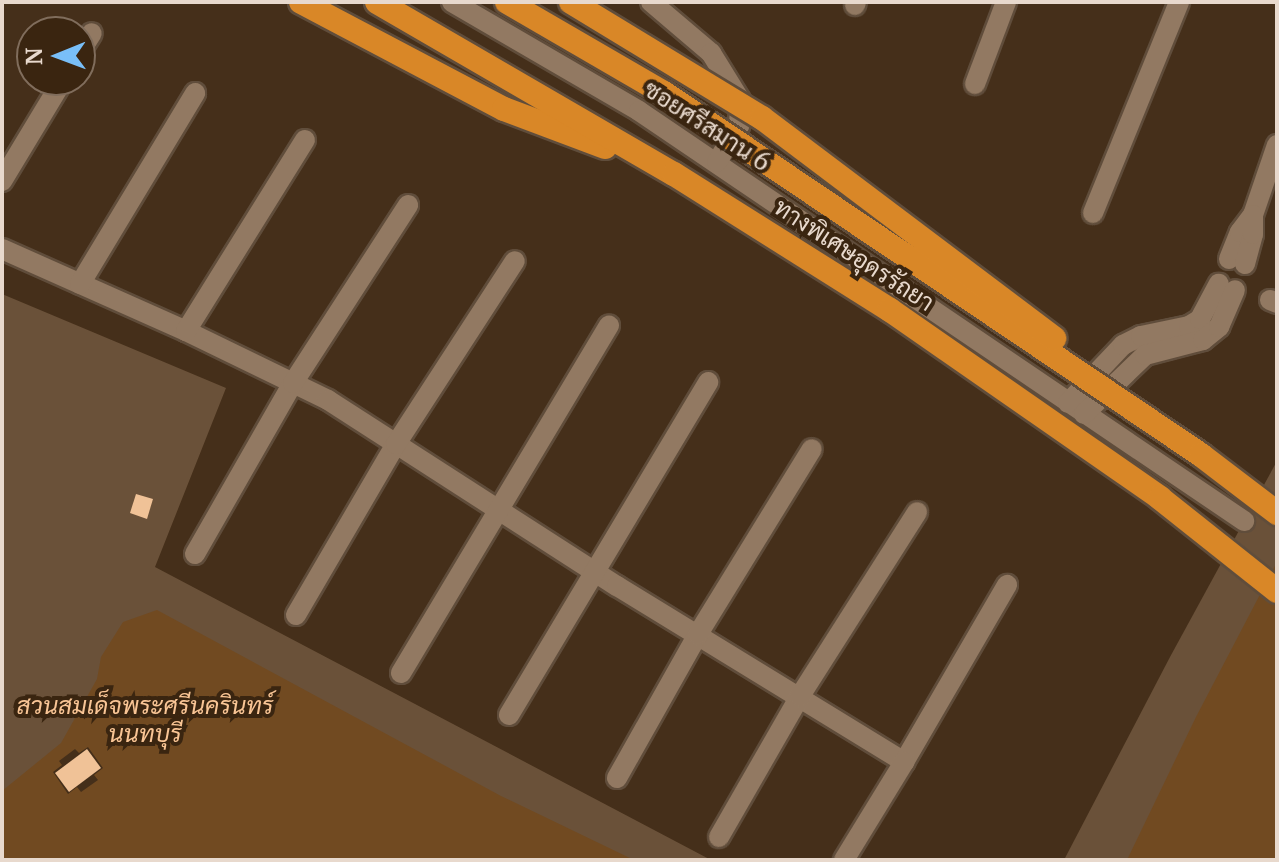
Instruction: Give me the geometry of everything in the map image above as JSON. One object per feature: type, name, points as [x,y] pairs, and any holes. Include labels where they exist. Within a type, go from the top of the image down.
[{"type":"highway","points":[[301,2],[504,109],[674,174]]},
{"type":"highway","name":"ทางพิเศษอุดรรัถยา","points":[[377,2],[674,174],[959,356],[1160,498],[1277,591]]},
{"type":"highway","name":"ทางพิเศษอุดรรัถยา","points":[[507,2],[664,93],[1201,455],[1277,513]]},
{"type":"highway","points":[[571,2],[762,118],[1097,370],[1201,455]]},
{"type":"street","name":"ซอยศรีสมาน 6","points":[[452,2],[639,111],[717,162],[1244,521]]},
{"type":"street","points":[[651,2],[711,53],[740,100],[739,126],[717,162]]},
{"type":"street","points":[[975,84],[1006,2]]},
{"type":"street","points":[[1093,213],[1179,2]]},
{"type":"street","points":[[80,284],[195,93]]},
{"type":"street","points":[[2,181],[53,96]]},
{"type":"street","points":[[186,331],[305,140]]},
{"type":"street","points":[[1237,261],[1253,234],[1253,215],[1277,145]]},
{"type":"street","points":[[195,554],[293,383],[408,205]]},
{"type":"street","points":[[2,249],[186,331],[328,400],[594,571],[904,762]]},
{"type":"street","points":[[296,615],[396,444],[515,261]]},
{"type":"street","points":[[1076,408],[1133,363],[1157,350],[1203,340],[1219,327],[1224,295]]},
{"type":"street","points":[[401,673],[609,325]]},
{"type":"street","points":[[509,715],[708,382]]},
{"type":"street","points":[[617,778],[698,634],[812,449]]},
{"type":"street","points":[[719,837],[800,696],[917,512]]},
{"type":"street","points":[[844,860],[1007,585]]},
{"type":"green space","name":"สวนสมเด็จพระศรีนครินทร์ นนทบุรี","points":[[2,294],[226,388],[155,567],[711,860],[2,860]]},
{"type":"green space","points":[[1277,461],[1277,860],[1064,860],[1170,657]]},
{"type":"shaded area","points":[[1277,562],[1277,860],[1127,860],[1196,717]]},
{"type":"shaded area","points":[[157,610],[501,796],[634,860],[2,860],[2,791],[61,743],[97,679],[101,657],[123,622]]},
{"type":"pier","points":[[88,747],[103,768],[94,775],[98,780],[81,792],[77,787],[68,794],[53,772],[62,765],[59,761],[75,749],[79,753]]},
{"type":"building","points":[[136,494],[153,499],[147,519],[130,513]]},
{"type":"building","points":[[87,749],[101,768],[69,792],[55,773]]}]
